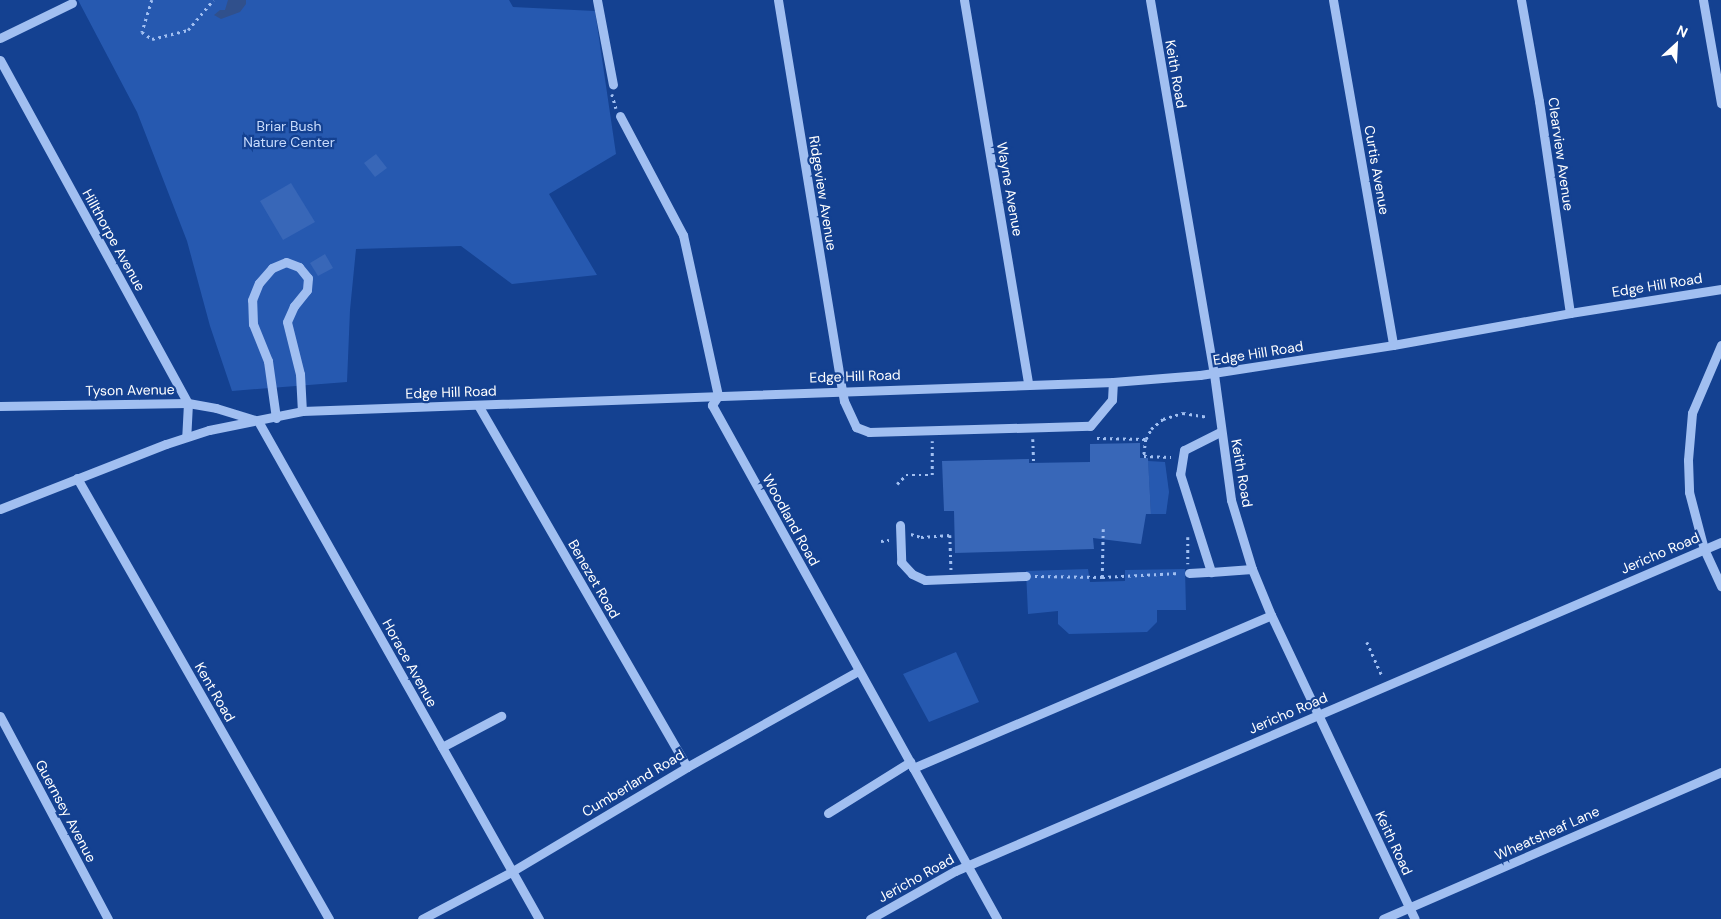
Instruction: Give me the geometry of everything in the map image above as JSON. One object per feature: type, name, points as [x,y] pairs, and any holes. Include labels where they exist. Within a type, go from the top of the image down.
[{"type":"street","points":[[597,0],[613,85]]},
{"type":"street","name":"Ridgeview Avenue","points":[[778,0],[844,401],[856,427],[869,432],[1090,426],[1112,400],[1114,382]]},
{"type":"street","name":"Wayne Avenue","points":[[964,0],[1028,383]]},
{"type":"street","name":"Keith Road","points":[[1150,0],[1214,374],[1220,432],[1231,500],[1252,569],[1271,615],[1415,919]]},
{"type":"street","name":"Curtis Avenue","points":[[1333,0],[1393,345]]},
{"type":"street","name":"Clearview Avenue","points":[[1521,0],[1539,101],[1570,313]]},
{"type":"street","points":[[1703,0],[1721,103]]},
{"type":"street","points":[[0,38],[72,3]]},
{"type":"street","name":"Hillthorpe Avenue","points":[[0,60],[188,403]]},
{"type":"street","name":"Woodland Road","points":[[620,116],[683,235],[718,396],[712,405],[997,919]]},
{"type":"street","points":[[276,418],[268,361],[254,324],[252,300],[259,282],[272,268],[286,262],[299,266],[308,278],[307,290],[294,306],[287,322],[300,374],[302,411]]},
{"type":"street","name":"Edge Hill Road","points":[[0,509],[77,478],[209,430],[276,418],[302,411],[1028,383],[1114,382],[1214,374],[1721,289]]},
{"type":"street","points":[[1721,345],[1695,405],[1689,439],[1689,492],[1704,549],[1721,586]]},
{"type":"street","points":[[186,438],[188,403]]},
{"type":"street","name":"Tyson Avenue","points":[[0,406],[188,403],[216,408],[258,421]]},
{"type":"street","name":"Benezet Road","points":[[478,405],[687,767]]},
{"type":"street","name":"Horace Avenue","points":[[258,421],[539,919]]},
{"type":"street","points":[[1211,572],[1180,474],[1184,450],[1220,432]]},
{"type":"street","name":"Kent Road","points":[[77,478],[329,919]]},
{"type":"street","points":[[900,525],[901,562],[912,574],[925,580],[1026,576]]},
{"type":"street","name":"Jericho Road","points":[[870,919],[967,865],[1721,542]]},
{"type":"street","points":[[1188,573],[1252,569]]},
{"type":"street","points":[[828,813],[911,765],[1271,615]]},
{"type":"street","name":"Cumberland Road","points":[[422,919],[511,872],[687,767],[858,671]]},
{"type":"street","name":"Guernsey Avenue","points":[[0,716],[108,919]]},
{"type":"street","points":[[442,747],[501,716]]},
{"type":"street","name":"Wheatsheaf Lane","points":[[1384,919],[1721,772]]},
{"type":"path","points":[[152,0],[142,32],[152,39],[188,30],[213,0]]},
{"type":"path","points":[[613,85],[613,103],[620,116]]},
{"type":"path","points":[[1171,457],[1144,456],[1146,439],[1151,429],[1163,419],[1184,413],[1207,417]]},
{"type":"path","points":[[1097,438],[1146,439]]},
{"type":"path","points":[[1033,439],[1034,463]]},
{"type":"path","points":[[897,484],[906,475],[932,475],[932,441]]},
{"type":"path","points":[[1102,577],[1103,529]]},
{"type":"path","points":[[1026,576],[1102,577],[1188,573],[1187,530]]},
{"type":"path","points":[[908,533],[922,537],[950,535],[951,579]]},
{"type":"path","points":[[881,541],[894,540]]},
{"type":"path","points":[[1367,642],[1382,675]]},
{"type":"green space","name":"Briar Bush Nature Center","points":[[78,0],[509,0],[513,7],[595,11],[616,154],[549,194],[597,275],[512,284],[461,246],[356,249],[350,310],[347,382],[232,391],[210,326],[187,241],[137,112]]},
{"type":"green space","points":[[1148,461],[1165,462],[1169,492],[1166,514],[1151,514]]},
{"type":"green space","points":[[1088,569],[1090,582],[1125,581],[1125,570],[1185,569],[1186,610],[1157,610],[1157,622],[1147,632],[1069,634],[1058,624],[1058,611],[1028,614],[1026,571]]},
{"type":"green space","points":[[956,652],[979,702],[929,722],[903,674]]},
{"type":"shaded area","points":[[228,0],[246,0],[246,4],[240,12],[221,19],[214,15],[220,10],[225,10]]},
{"type":"building","points":[[376,154],[387,168],[375,177],[364,163]]},
{"type":"building","points":[[291,183],[315,222],[283,240],[260,201]]},
{"type":"building","points":[[325,254],[333,268],[318,276],[310,263]]},
{"type":"building","points":[[1140,443],[1140,458],[1148,458],[1151,514],[1146,514],[1141,544],[1093,538],[1094,549],[955,553],[954,511],[944,511],[942,461],[1029,459],[1029,463],[1090,462],[1090,444]]}]
